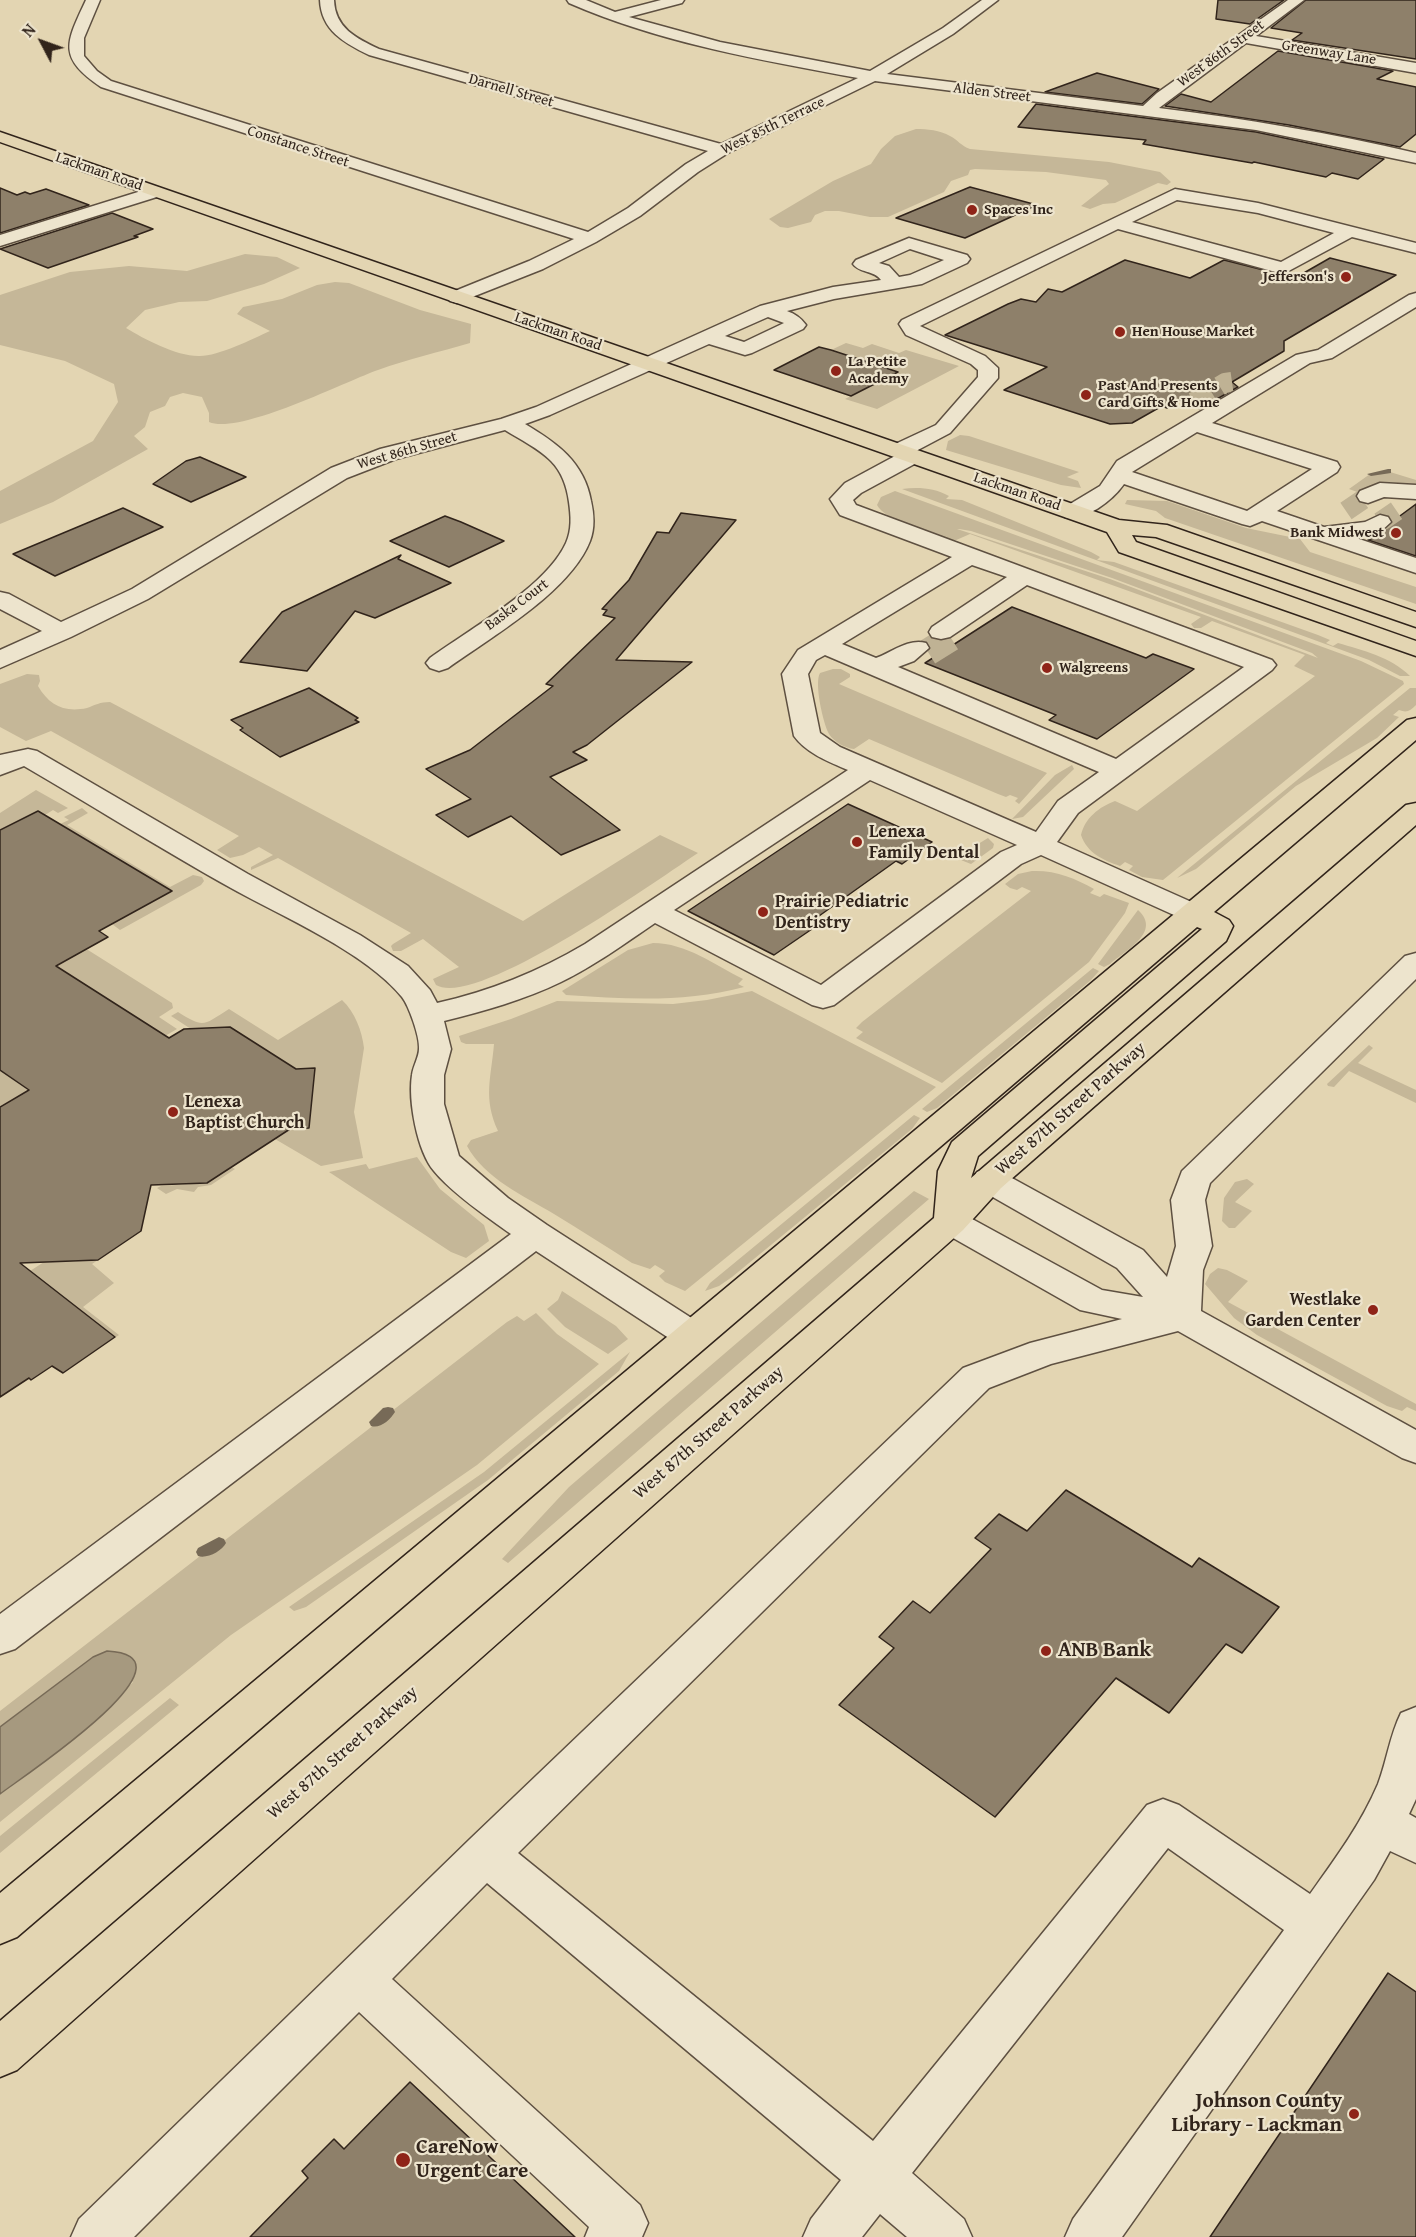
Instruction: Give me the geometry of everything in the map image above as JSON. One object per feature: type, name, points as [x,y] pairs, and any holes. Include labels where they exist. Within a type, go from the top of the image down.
[{"type":"main road","name":"Lackman Road","points":[[0,137],[1116,527],[1160,530],[1416,620]]},
{"type":"main road","points":[[1116,527],[1127,547],[1416,649]]},
{"type":"main road","points":[[0,1922],[1416,726]]},
{"type":"main road","name":"West 87th Street Parkway","points":[[0,2053],[951,1222],[989,1180],[1416,812]]},
{"type":"main road","points":[[951,1222],[955,1171],[964,1150],[1215,935],[1218,926],[1195,914]]},
{"type":"street","name":"Constance Street","points":[[93,0],[74,43],[75,56],[88,73],[106,84],[590,238]]},
{"type":"street","name":"Darnell Street","points":[[327,0],[328,19],[339,32],[374,52],[722,150]]},
{"type":"street","name":"Alden Street","points":[[574,0],[617,16],[712,44],[872,76],[1299,133],[1416,158]]},
{"type":"street","points":[[617,16],[677,0]]},
{"type":"street","name":"West 85th Terrace","points":[[458,297],[536,265],[590,238],[634,213],[692,168],[722,150],[745,137],[820,104],[872,76],[948,31],[991,0]]},
{"type":"street","name":"West 86th Street","points":[[1147,111],[1162,96],[1297,0]]},
{"type":"street","name":"Greenway Lane","points":[[1242,39],[1416,68]]},
{"type":"street","points":[[0,241],[154,192]]},
{"type":"street","points":[[653,911],[823,998],[1011,858],[1041,845],[1068,807],[1263,665],[848,510],[841,499],[853,488],[943,429],[988,378],[988,368],[978,360],[913,331],[909,324],[1175,194],[1258,208],[1416,248]]},
{"type":"street","points":[[1116,223],[1282,268],[1350,231]]},
{"type":"street","name":"West 86th Street","points":[[0,660],[140,594],[339,473],[388,454],[508,423],[562,404],[767,310],[834,293],[891,285]]},
{"type":"street","points":[[1073,512],[1108,491],[1125,466],[1196,416],[1270,379],[1303,359],[1325,354],[1416,299]]},
{"type":"street","points":[[708,337],[745,349],[796,325],[789,318],[767,310]]},
{"type":"street","points":[[1232,382],[1256,378],[1270,379]]},
{"type":"street","points":[[1118,475],[1250,519],[1329,466],[1196,416]]},
{"type":"street","name":"Baska Court","points":[[439,663],[538,590],[557,573],[578,544],[581,534],[582,508],[579,492],[569,471],[556,454],[508,423]]},
{"type":"street","points":[[1320,534],[1371,528],[1388,504]]},
{"type":"street","points":[[1320,534],[1388,504]]},
{"type":"street","points":[[1259,513],[1416,566]]},
{"type":"street","points":[[970,556],[807,655],[795,674],[807,736],[831,753],[867,770],[1195,914]]},
{"type":"street","points":[[876,667],[929,645],[975,621],[974,611],[1025,576]]},
{"type":"street","points":[[0,599],[62,632]]},
{"type":"street","points":[[823,645],[1118,770]]},
{"type":"street","points":[[0,766],[13,759],[28,757],[238,880],[349,941],[396,973],[419,997],[428,1015],[435,1049],[428,1075],[428,1104],[439,1149],[446,1163],[535,1234],[694,1336]]},
{"type":"street","points":[[428,1015],[495,998],[536,982],[572,963],[867,770]]},
{"type":"street","points":[[1182,1317],[1185,1270],[1194,1246],[1188,1200],[1194,1179],[1416,962]]},
{"type":"street","points":[[989,1180],[1130,1259],[1182,1317]]},
{"type":"street","points":[[951,1222],[1093,1300],[1182,1317],[1416,1448]]},
{"type":"street","points":[[0,1637],[535,1234]]},
{"type":"street","points":[[97,2237],[486,1854],[976,1378],[1043,1353],[1182,1317]]},
{"type":"street","points":[[1092,2237],[1358,1865],[1400,1833],[1390,1810],[1413,1746],[1416,1726]]},
{"type":"street","points":[[829,2237],[1163,1819],[1315,1925]]},
{"type":"street","points":[[486,1854],[877,2177],[946,2237]]},
{"type":"street","points":[[359,1980],[622,2223],[611,2237]]},
{"type":"shaded area","points":[[916,129],[942,132],[970,149],[1109,162],[1160,172],[1171,182],[1167,185],[1158,183],[1115,203],[1103,204],[1090,209],[1081,206],[1109,184],[1106,180],[1046,172],[975,169],[970,170],[968,175],[951,181],[944,192],[888,217],[825,211],[815,215],[811,222],[788,228],[780,227],[769,219],[833,181],[871,164],[881,149],[895,136]]},
{"type":"shaded area","points":[[245,254],[277,257],[300,268],[264,284],[207,301],[179,302],[145,310],[126,328],[182,354],[207,355],[235,347],[270,331],[237,314],[243,307],[282,299],[317,285],[335,282],[349,283],[420,310],[471,324],[470,343],[389,366],[292,405],[244,421],[224,424],[209,422],[209,413],[202,397],[183,393],[170,397],[165,406],[150,412],[145,427],[134,436],[148,449],[53,502],[0,524],[0,491],[93,441],[118,402],[114,384],[65,361],[0,345],[0,295],[70,272],[129,266],[187,271]]},
{"type":"shaded area","points":[[846,343],[863,348],[872,344],[899,353],[906,350],[959,366],[877,409],[845,399],[897,372],[831,350]]},
{"type":"shaded area","points":[[960,435],[1079,472],[1067,477],[1078,481],[1081,488],[1061,485],[946,450],[948,441]]},
{"type":"shaded area","points":[[1390,472],[1416,480],[1416,484],[1384,484],[1360,493],[1349,489],[1370,474]]},
{"type":"shaded area","points":[[920,488],[943,493],[949,496],[946,499],[962,500],[1091,552],[1100,557],[1097,560],[1114,562],[1318,635],[1330,640],[1326,643],[1333,646],[1338,643],[1376,655],[1394,664],[1410,676],[1400,676],[1369,660],[902,489]]},
{"type":"shaded area","points":[[895,491],[1361,661],[1403,681],[1404,684],[1163,880],[1142,877],[1129,870],[1133,866],[1125,862],[1120,866],[1096,855],[1087,847],[1081,835],[1089,818],[1104,806],[1115,801],[1137,811],[1315,676],[1294,666],[1305,655],[1212,621],[1201,628],[1194,628],[1191,624],[1201,617],[970,534],[954,541],[924,532],[882,511],[877,505],[881,497]],"holes":[[[957,529],[971,531],[1112,578],[1312,653],[1318,658],[1110,579]]]},
{"type":"shaded area","points":[[1127,500],[1167,501],[1246,528],[1300,539],[1310,552],[1416,587],[1416,604],[1165,518],[1156,511],[1125,504]]},
{"type":"shaded area","points":[[841,669],[850,674],[850,677],[839,684],[1047,773],[1019,804],[1015,801],[1018,798],[998,794],[869,739],[854,749],[843,746],[829,734],[819,694],[820,673]]},
{"type":"shaded area","points":[[27,674],[39,675],[38,686],[42,693],[58,706],[79,709],[110,702],[523,921],[660,835],[698,853],[608,913],[526,961],[488,978],[457,987],[436,985],[433,979],[459,967],[423,939],[401,951],[393,951],[391,946],[393,944],[411,933],[278,858],[251,870],[251,867],[273,855],[259,847],[243,855],[230,858],[217,850],[239,836],[51,731],[26,741],[0,727],[0,684]]},
{"type":"shaded area","points":[[1410,688],[1416,688],[1416,705],[1408,711],[1399,710],[1393,715],[1399,717],[1377,738],[1296,786],[1196,869],[1177,878]]},
{"type":"shaded area","points":[[1072,765],[1074,769],[1023,817],[1012,819],[1055,775]]},
{"type":"shaded area","points":[[36,790],[68,808],[58,813],[53,810],[45,815],[38,811],[0,830],[0,813]]},
{"type":"shaded area","points":[[82,808],[88,813],[67,825],[170,887],[193,875],[202,877],[204,881],[201,885],[120,930],[112,924],[172,891],[60,824],[69,820],[64,817]]},
{"type":"shaded area","points":[[988,838],[994,844],[993,848],[971,864],[943,853],[947,850],[960,855]]},
{"type":"shaded area","points":[[1032,871],[1049,872],[1080,881],[1094,889],[1090,893],[1100,897],[1104,894],[1129,903],[1125,913],[1089,962],[942,1083],[856,1038],[863,1032],[856,1028],[862,1022],[1031,891],[1022,887],[1017,890],[1005,884],[1018,874]]},
{"type":"shaded area","points":[[1138,910],[1146,926],[1139,940],[1110,964],[1104,967],[1098,964]]},
{"type":"shaded area","points":[[653,943],[677,947],[700,956],[743,979],[738,984],[744,987],[678,998],[611,998],[566,995],[562,991],[628,950]]},
{"type":"shaded area","points":[[88,950],[172,1003],[173,1008],[159,1017],[177,1029],[165,1036],[36,953]]},
{"type":"shaded area","points":[[1093,968],[1099,971],[1091,980],[937,1108],[927,1112],[922,1109]]},
{"type":"shaded area","points":[[752,991],[936,1087],[685,1291],[665,1282],[659,1276],[665,1271],[655,1265],[650,1269],[632,1263],[518,1193],[484,1168],[467,1146],[471,1140],[498,1131],[489,1098],[494,1044],[466,1044],[461,1042],[459,1036],[557,1001],[673,1004]]},
{"type":"shaded area","points":[[342,1000],[351,1010],[357,1022],[364,1048],[354,1112],[363,1158],[321,1166],[275,1139],[290,1129],[309,1128],[315,1068],[296,1069],[230,1027],[191,1029],[171,1016],[178,1012],[194,1021],[204,1023],[229,1009],[278,1040]]},
{"type":"shaded area","points":[[1369,1045],[1373,1048],[1358,1063],[1416,1090],[1416,1103],[1349,1071],[1334,1087],[1328,1086],[1327,1084]]},
{"type":"shaded area","points":[[0,1070],[29,1090],[0,1107]]},
{"type":"shaded area","points":[[914,1115],[920,1118],[912,1129],[732,1277],[719,1286],[705,1291],[710,1283]]},
{"type":"shaded area","points":[[417,1157],[440,1189],[484,1225],[489,1241],[466,1258],[451,1252],[329,1172],[366,1164],[369,1169]]},
{"type":"shaded area","points":[[231,1167],[235,1169],[211,1185],[198,1187],[194,1192],[177,1189],[166,1194],[157,1188],[207,1183]]},
{"type":"shaded area","points":[[1247,1179],[1254,1184],[1235,1202],[1252,1211],[1235,1228],[1229,1228],[1222,1221],[1224,1198],[1235,1182]]},
{"type":"shaded area","points":[[914,1191],[929,1199],[508,1563],[502,1559],[569,1487]]},
{"type":"shaded area","points":[[98,1260],[92,1264],[114,1283],[83,1307],[119,1335],[116,1337],[30,1271],[44,1262]]},
{"type":"shaded area","points":[[1218,1268],[1248,1281],[1228,1302],[1416,1404],[1416,1411],[1407,1407],[1402,1411],[1387,1406],[1257,1335],[1234,1318],[1205,1284],[1210,1274]]},
{"type":"shaded area","points":[[562,1291],[616,1326],[628,1339],[608,1354],[565,1327],[547,1309],[558,1300]]},
{"type":"shaded area","points":[[536,1313],[557,1334],[599,1364],[477,1465],[231,1635],[0,1822],[0,1794],[94,1723],[133,1682],[93,1657],[0,1727],[0,1711],[507,1322],[517,1316],[524,1321]]},
{"type":"shaded area","points":[[630,1352],[619,1371],[488,1480],[306,1607],[294,1611],[289,1607],[484,1472]]},
{"type":"shaded area","points":[[107,1651],[132,1658],[135,1673],[122,1694],[98,1719],[69,1743],[0,1794],[0,1727],[93,1657]]},
{"type":"shaded area","points":[[170,1698],[179,1705],[0,1853],[0,1836]]},
{"type":"building","points":[[1218,0],[1284,0],[1250,24],[1216,19]]},
{"type":"building","points":[[1306,0],[1416,0],[1416,59],[1292,40],[1302,33],[1271,28]]},
{"type":"building","points":[[1278,51],[1393,71],[1377,79],[1416,87],[1416,134],[1400,147],[1289,125],[1165,106],[1181,94],[1211,102]]},
{"type":"building","points":[[1097,73],[1159,89],[1142,104],[1045,92]]},
{"type":"building","points":[[1036,104],[1256,132],[1384,159],[1358,179],[1332,173],[1326,177],[1254,162],[1143,144],[1146,140],[1018,127]]},
{"type":"building","name":"Spaces Inc","points":[[970,187],[1037,205],[965,238],[896,218]]},
{"type":"building","points":[[0,188],[17,195],[46,189],[89,205],[0,233]]},
{"type":"building","points":[[112,213],[153,229],[134,236],[138,237],[48,268],[0,249]]},
{"type":"building","name":"Hen House Market","points":[[1330,258],[1396,275],[1284,341],[1284,351],[1232,382],[1238,387],[1210,403],[1179,401],[1167,408],[1162,406],[1132,423],[1110,424],[1004,390],[1047,367],[945,335],[1021,299],[1036,302],[1048,289],[1062,292],[1125,260],[1190,278],[1224,260],[1295,278]]},
{"type":"building","name":"La Petite Academy","points":[[819,347],[898,372],[851,396],[774,370]]},
{"type":"building","points":[[200,457],[246,477],[191,502],[153,484],[186,461]]},
{"type":"building","name":"Bank Midwest","points":[[1416,504],[1416,556],[1368,540],[1381,535],[1393,521]]},
{"type":"building","points":[[123,508],[163,527],[55,576],[13,554]]},
{"type":"building","points":[[681,513],[736,520],[616,660],[692,662],[587,745],[573,752],[587,760],[550,777],[620,830],[561,855],[511,816],[468,837],[436,815],[471,799],[426,769],[470,750],[553,686],[546,684],[615,618],[603,615],[607,610],[602,609],[629,580],[657,532],[669,533]]},
{"type":"building","points":[[445,516],[504,541],[449,567],[390,541]]},
{"type":"building","points":[[401,555],[398,559],[451,583],[375,618],[355,611],[307,671],[240,662],[282,612]]},
{"type":"building","name":"Walgreens","points":[[1012,607],[1146,658],[1153,654],[1194,669],[1097,739],[1049,720],[1056,715],[925,663]]},
{"type":"building","points":[[309,688],[358,718],[355,720],[359,722],[280,757],[240,730],[243,728],[231,720]]},
{"type":"building","points":[[848,804],[932,842],[902,864],[896,861],[805,926],[812,929],[774,955],[688,911]]},
{"type":"building","name":"Lenexa Baptist Church","points":[[38,811],[172,891],[99,931],[108,937],[56,966],[169,1038],[184,1029],[230,1027],[296,1069],[315,1068],[309,1128],[290,1129],[207,1183],[151,1185],[141,1231],[98,1260],[20,1263],[115,1337],[63,1373],[52,1366],[0,1397],[0,1107],[29,1090],[0,1070],[0,830]]},
{"type":"building","name":"ANB Bank","points":[[1066,1490],[1192,1567],[1199,1558],[1279,1607],[1242,1653],[1226,1644],[1169,1713],[1116,1678],[995,1817],[839,1705],[894,1648],[879,1637],[913,1601],[930,1613],[991,1549],[975,1538],[999,1514],[1027,1531]]},
{"type":"building","name":"Johnson County Library - Lackman","points":[[1388,1973],[1416,1992],[1416,2237],[1210,2237]]},
{"type":"building","name":"CareNow Urgent Care","points":[[410,2082],[575,2237],[250,2237],[308,2178],[302,2171],[334,2139],[344,2149]]},
{"type":"waterway","points":[[1371,474],[1388,471]]},
{"type":"waterway","points":[[376,1422],[388,1412]]},
{"type":"waterway","points":[[203,1552],[219,1543]]},
{"type":"tunnel","points":[[1194,402],[1225,383],[1232,382]]},
{"type":"tunnel","points":[[1346,511],[1368,496]]},
{"type":"tunnel","points":[[1380,522],[1402,507]]},
{"type":"tunnel","points":[[928,652],[952,637]]},
{"type":"place","name":"Spaces Inc","points":[[972,210]]},
{"type":"place","name":"Jefferson's","points":[[1346,277]]},
{"type":"place","name":"Hen House Market","points":[[1120,332]]},
{"type":"place","name":"La Petite Academy","points":[[836,371]]},
{"type":"place","name":"Past And Presents Card Gifts & Home","points":[[1086,395]]},
{"type":"place","name":"Bank Midwest","points":[[1396,533]]},
{"type":"place","name":"Walgreens","points":[[1047,668]]},
{"type":"place","name":"Lenexa Family Dental","points":[[857,842]]},
{"type":"place","name":"Prairie Pediatric Dentistry","points":[[763,912]]},
{"type":"place","name":"Lenexa Baptist Church","points":[[173,1112]]},
{"type":"place","name":"Westlake Garden Center","points":[[1373,1310]]},
{"type":"place","name":"ANB Bank","points":[[1046,1651]]},
{"type":"place","name":"Johnson County Library - Lackman","points":[[1354,2114]]},
{"type":"place","name":"CareNow Urgent Care","points":[[403,2160]]}]
